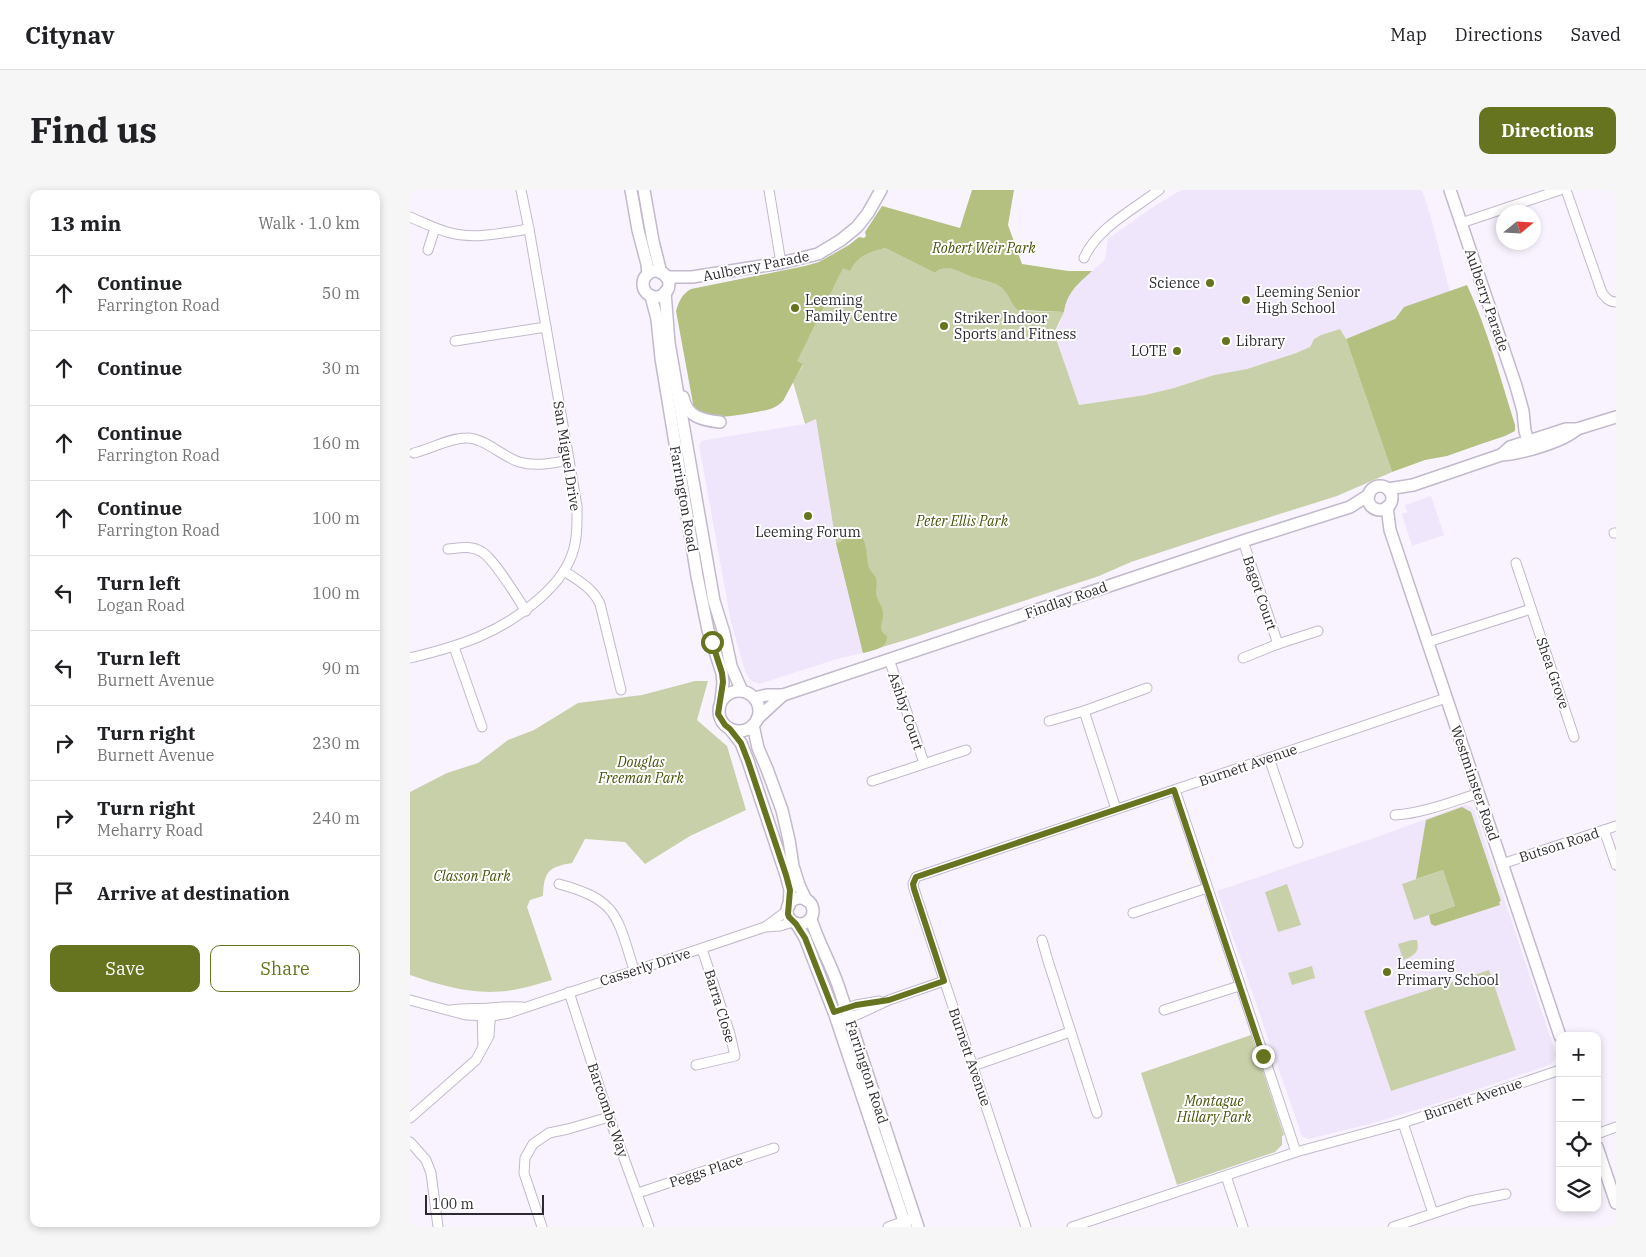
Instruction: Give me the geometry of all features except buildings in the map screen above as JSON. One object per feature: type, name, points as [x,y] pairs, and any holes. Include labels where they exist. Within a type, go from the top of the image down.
[{"type":"main road","points":[[632,190],[638,230],[647,264],[648,274],[643,284],[645,291],[651,296],[659,296],[666,291],[668,283],[653,241],[644,190]]},
{"type":"main road","name":"Aulberry Parade","points":[[664,275],[692,277],[781,263],[818,254],[841,240],[857,227],[868,213],[881,190]]},
{"type":"main road","name":"Aulberry Parade","points":[[1450,190],[1523,411],[1525,431],[1533,444]]},
{"type":"main road","points":[[648,274],[654,271],[664,275]]},
{"type":"main road","name":"Aulberry Parade","points":[[666,291],[692,277]]},
{"type":"main road","name":"Farrington Road","points":[[666,291],[669,343],[714,601],[726,640],[731,666],[742,690]]},
{"type":"main road","name":"Farrington Road","points":[[651,296],[657,319],[661,358],[698,583],[708,630],[722,673],[721,701]]},
{"type":"main road","points":[[669,343],[676,354],[684,403],[688,411],[702,420],[720,422]]},
{"type":"main road","points":[[1382,507],[1368,501],[1370,491],[1377,487],[1388,489],[1413,485],[1501,455],[1510,447],[1533,444],[1566,429],[1578,429],[1616,417]]},
{"type":"main road","points":[[1382,507],[1413,485]]},
{"type":"main road","points":[[1382,507],[1391,496],[1388,489]]},
{"type":"main road","name":"Findlay Road","points":[[754,698],[767,694],[783,695],[1350,507],[1369,495]]},
{"type":"main road","name":"Findlay Road","points":[[1350,507],[1382,507]]},
{"type":"main road","name":"Westminster Road","points":[[1382,507],[1559,1032]]},
{"type":"main road","points":[[742,690],[754,698],[759,708],[755,722],[758,748],[782,810],[793,866],[799,885],[806,900],[813,908],[811,919],[804,924],[795,923],[789,917],[790,890],[786,875],[741,743],[718,714],[721,701],[730,692],[742,690]]},
{"type":"main road","name":"Findlay Road","points":[[755,722],[783,695]]},
{"type":"main road","points":[[730,729],[742,731],[755,722]]},
{"type":"main road","points":[[788,908],[791,902],[798,899],[806,900]]},
{"type":"main road","name":"Farrington Road","points":[[811,919],[830,964],[918,1227]]},
{"type":"main road","name":"Farrington Road","points":[[795,923],[805,938],[836,1017],[905,1224]]},
{"type":"main road","points":[[1601,1159],[1616,1203]]},
{"type":"street","name":"San Miguel Drive","points":[[410,658],[454,647],[485,635],[526,611],[554,585],[564,572],[574,548],[577,528],[577,506],[521,190]]},
{"type":"street","points":[[769,190],[781,263]]},
{"type":"street","points":[[1084,258],[1094,241],[1107,229],[1159,190]]},
{"type":"street","points":[[1461,223],[1560,190]]},
{"type":"street","points":[[1566,190],[1602,293],[1611,302],[1616,302]]},
{"type":"street","points":[[410,217],[448,232],[476,236],[529,229]]},
{"type":"street","points":[[428,250],[436,228]]},
{"type":"street","points":[[456,341],[546,327]]},
{"type":"street","points":[[414,453],[458,439],[468,438],[476,440],[517,462],[537,465],[569,460]]},
{"type":"street","name":"Bagot Court","points":[[1243,541],[1278,644]]},
{"type":"street","points":[[448,549],[467,547],[482,552],[491,561],[526,611]]},
{"type":"street","name":"Shea Grove","points":[[1516,563],[1574,737]]},
{"type":"street","points":[[564,572],[591,589],[600,604],[621,690]]},
{"type":"street","points":[[1428,642],[1531,609]]},
{"type":"street","name":"Bagot Court","points":[[1243,658],[1318,631]]},
{"type":"street","points":[[454,647],[482,727]]},
{"type":"street","name":"Ashby Court","points":[[889,659],[924,763]]},
{"type":"street","points":[[1049,721],[1084,711],[1147,688]]},
{"type":"street","name":"Burnett Avenue","points":[[1026,1227],[914,889],[913,884],[916,877],[1446,698]]},
{"type":"street","points":[[1084,711],[1116,809]]},
{"type":"street","name":"Ashby Court","points":[[872,782],[966,750]]},
{"type":"street","points":[[1269,758],[1298,843]]},
{"type":"street","points":[[1174,790],[1296,1152]]},
{"type":"street","points":[[1395,815],[1426,810],[1479,793]]},
{"type":"street","name":"Butson Road","points":[[1502,864],[1616,826]]},
{"type":"street","points":[[1604,830],[1616,865]]},
{"type":"street","points":[[558,884],[590,894],[607,906],[619,923],[634,970]]},
{"type":"street","points":[[1134,913],[1207,888]]},
{"type":"street","name":"Casserly Drive","points":[[765,927],[788,908]]},
{"type":"street","name":"Casserly Drive","points":[[410,1000],[448,1011],[464,1008],[487,1012],[508,1006],[524,1007],[765,927],[795,923]]},
{"type":"street","points":[[1042,940],[1097,1113]]},
{"type":"street","name":"Barra Close","points":[[696,1065],[735,1056],[730,1034],[702,949]]},
{"type":"street","points":[[836,1017],[847,1013],[856,1005],[889,1000],[944,981]]},
{"type":"street","points":[[1164,1010],[1239,986]]},
{"type":"street","name":"Barcombe Way","points":[[568,992],[609,1117],[649,1227]]},
{"type":"street","points":[[410,1118],[476,1060],[483,1049],[487,1012]]},
{"type":"street","points":[[973,1066],[1070,1032]]},
{"type":"street","name":"Burnett Avenue","points":[[1078,1226],[1296,1152],[1403,1123],[1556,1071]]},
{"type":"street","points":[[542,1227],[524,1173],[525,1158],[534,1144],[549,1133],[609,1117]]},
{"type":"street","points":[[1403,1123],[1433,1213]]},
{"type":"street","points":[[1601,1133],[1616,1127]]},
{"type":"street","points":[[410,1142],[426,1160],[430,1173],[438,1227]]},
{"type":"street","name":"Peggs Place","points":[[638,1193],[774,1148]]},
{"type":"street","points":[[1226,1176],[1243,1227]]},
{"type":"street","points":[[1393,1227],[1470,1201],[1506,1194]]},
{"type":"street","points":[[888,1227],[905,1224],[914,1214]]},
{"type":"shaded area","name":"Leeming Senior High School","points":[[1181,190],[1422,190],[1450,292],[1404,307],[1395,319],[1346,339],[1340,329],[1314,339],[1310,347],[1247,369],[1214,375],[1145,395],[1078,405],[1054,333],[1060,323],[1068,297],[1074,286],[1105,260],[1108,239],[1150,209]]},
{"type":"shaded area","points":[[816,419],[836,543],[863,653],[837,659],[759,684],[750,680],[745,671],[731,622],[699,445],[702,441],[805,424]]},
{"type":"shaded area","points":[[1431,496],[1444,535],[1412,546],[1402,514],[1407,512],[1405,505]]},
{"type":"shaded area","name":"Leeming Primary School","points":[[1464,805],[1474,809],[1556,1054],[1554,1061],[1549,1065],[1432,1105],[1370,1124],[1308,1139],[1302,1136],[1217,891],[1377,837]]},
{"type":"green space","name":"Robert Weir Park","points":[[972,190],[1014,190],[1008,225],[1022,264],[1068,271],[1092,271],[1070,294],[1064,312],[1018,310],[1005,291],[996,284],[945,268],[935,273],[885,248],[879,249],[860,258],[850,271],[843,268],[797,361],[803,364],[781,403],[760,412],[708,418],[699,415],[694,409],[676,311],[685,293],[691,289],[819,262],[859,237],[864,238],[866,236],[865,232],[882,206],[960,228]]},
{"type":"green space","name":"Peter Ellis Park","points":[[885,248],[935,273],[945,268],[950,268],[996,284],[1007,292],[1015,307],[1022,311],[1064,312],[1054,333],[1079,405],[1145,395],[1214,375],[1247,369],[1310,347],[1314,339],[1340,329],[1346,339],[1392,472],[1337,496],[1131,562],[1099,576],[863,653],[836,543],[816,419],[805,424],[793,382],[803,365],[796,361],[843,267],[850,270],[864,254]]},
{"type":"green space","points":[[1467,285],[1493,354],[1515,425],[1515,431],[1447,456],[1425,460],[1392,472],[1346,339],[1395,319],[1404,307]]},
{"type":"green space","points":[[848,530],[859,533],[864,542],[869,567],[876,578],[876,594],[883,612],[881,628],[887,636],[885,644],[875,650],[863,653],[836,543],[841,542]]},
{"type":"green space","points":[[695,681],[708,681],[697,720],[727,746],[746,810],[690,836],[645,864],[625,842],[585,839],[572,863],[557,866],[549,872],[546,876],[543,896],[530,900],[527,907],[552,980],[518,989],[490,992],[463,990],[410,975],[410,792],[447,773],[478,763],[508,740],[534,730],[578,703],[642,695]]},
{"type":"green space","points":[[1462,807],[1471,812],[1501,901],[1499,902],[1500,905],[1435,926],[1431,924],[1429,915],[1455,906],[1443,870],[1416,879],[1426,820]]},
{"type":"green space","points":[[1443,870],[1455,906],[1414,920],[1402,884]]},
{"type":"green space","points":[[1287,884],[1301,925],[1278,932],[1265,892]]},
{"type":"green space","points":[[1417,940],[1417,951],[1403,960],[1398,944]]},
{"type":"green space","points":[[1312,966],[1315,978],[1292,985],[1288,973]]},
{"type":"green space","points":[[1489,970],[1516,1050],[1391,1091],[1364,1011]]},
{"type":"green space","name":"Montague Hillary Park","points":[[1251,1035],[1284,1135],[1282,1136],[1282,1145],[1275,1152],[1177,1185],[1141,1073]]},
{"type":"place","name":"Science","points":[[1210,283]]},
{"type":"place","name":"Leeming Senior High School","points":[[1246,300]]},
{"type":"place","name":"Leeming Family Centre","points":[[795,308]]},
{"type":"place","name":"Striker Indoor Sports and Fitness","points":[[944,326]]},
{"type":"place","name":"Library","points":[[1226,341]]},
{"type":"place","name":"LOTE","points":[[1177,351]]},
{"type":"place","name":"Leeming Forum","points":[[808,516]]},
{"type":"place","name":"Leeming Primary School","points":[[1387,972]]},
{"type":"route","points":[[712,642],[723,682],[718,714],[741,743],[786,875],[790,890],[789,917],[805,938],[834,1012],[856,1005],[889,1000],[944,981],[914,889],[913,884],[916,877],[1174,790],[1263,1056]]},
{"type":"park label","name":"Douglas Freeman Park","points":[[641,770]]},
{"type":"park label","name":"Classon Park","points":[[472,876]]}]
